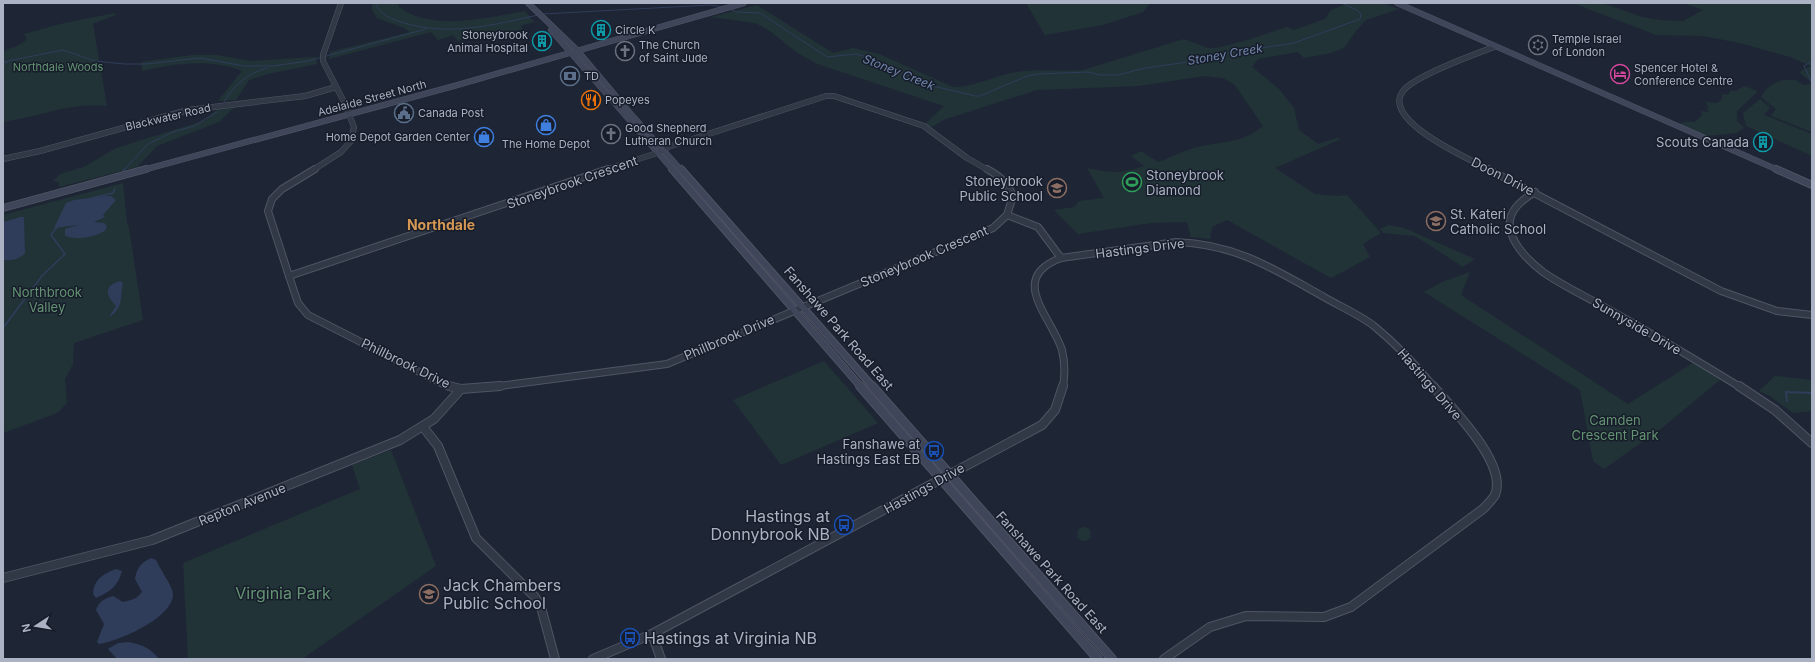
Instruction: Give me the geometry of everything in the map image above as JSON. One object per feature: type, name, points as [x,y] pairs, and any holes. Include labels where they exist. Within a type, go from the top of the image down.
[{"type":"main road","name":"Fanshawe Park Road East","points":[[528,3],[543,18],[570,52],[660,151]]},
{"type":"main road","name":"Adelaide Street North","points":[[3,208],[350,114],[744,3]]},
{"type":"main road","points":[[1397,3],[1494,47],[1812,185]]},
{"type":"main road","name":"Fanshawe Park Road East","points":[[543,18],[577,50],[703,203],[799,308],[944,476],[1098,659]]},
{"type":"main road","name":"Fanshawe Park Road East","points":[[944,476],[1112,659]]},
{"type":"street","points":[[341,3],[323,58],[350,114]]},
{"type":"street","name":"Doon Drive","points":[[1494,47],[1410,83],[1401,93],[1402,108],[1404,114],[1413,125],[1431,139],[1535,192],[1721,291],[1748,302],[1773,309],[1801,315],[1812,315]]},
{"type":"street","name":"Blackwater Road","points":[[3,159],[40,151],[188,110],[305,96],[336,87]]},
{"type":"street","name":"Stoneybrook Crescent","points":[[288,276],[826,96],[834,96],[924,126],[966,158],[1002,178],[1009,187],[1013,196],[1007,215],[993,228],[799,308]]},
{"type":"street","name":"Phillbrook Drive","points":[[350,114],[354,127],[344,149],[328,161],[280,191],[268,207],[288,276],[298,303],[308,315],[436,381],[461,389],[495,387],[652,368],[666,364],[799,308]]},
{"type":"street","name":"Sunnyside Drive","points":[[1535,192],[1517,204],[1510,214],[1512,235],[1518,246],[1528,258],[1562,283],[1753,394],[1790,420],[1812,443]]},
{"type":"street","points":[[1007,215],[1038,227],[1061,258]]},
{"type":"street","name":"Hastings Drive","points":[[593,659],[652,634],[944,476],[1010,443],[1042,424],[1054,412],[1063,385],[1066,368],[1065,360],[1035,291],[1034,284],[1040,270],[1047,263],[1061,258],[1192,241],[1233,250],[1259,260],[1373,325],[1388,337],[1482,444],[1492,461],[1497,478],[1495,495],[1483,509],[1351,607],[1324,617],[1246,616],[1210,627],[1164,659]]},
{"type":"street","name":"Repton Avenue","points":[[3,578],[152,540],[400,440],[424,428],[445,410],[461,389]]},
{"type":"street","points":[[424,428],[438,446],[476,538],[539,603],[555,659]]},
{"type":"street","points":[[652,634],[661,659]]},
{"type":"green space","points":[[372,3],[398,3],[399,7],[412,15],[443,21],[460,21],[494,17],[525,11],[534,22],[520,26],[523,29],[479,40],[476,36],[458,41],[453,35],[438,40],[431,32],[329,59],[330,52],[410,32],[404,28],[377,18],[372,10]]},
{"type":"green space","points":[[1026,3],[1150,3],[1143,12],[1103,25],[1045,35]]},
{"type":"green space","points":[[1348,3],[1384,3],[1399,9],[1366,20],[1355,32],[1344,48],[1331,53],[1304,58],[1298,52],[1258,59],[1252,67],[1279,89],[1294,108],[1299,130],[1318,144],[1337,138],[1341,139],[1275,168],[1315,194],[1336,196],[1347,195],[1381,233],[1363,244],[1370,257],[1331,278],[1227,220],[1212,227],[1210,239],[1191,237],[1187,222],[1151,223],[1078,234],[1054,210],[1074,207],[1079,201],[1104,198],[1087,168],[1109,172],[1136,169],[1144,166],[1131,156],[1141,151],[1158,162],[1196,147],[1234,140],[1256,132],[1263,126],[1235,85],[1223,78],[1205,76],[1138,86],[1037,90],[946,119],[931,127],[925,124],[944,106],[818,64],[799,54],[767,29],[755,23],[711,17],[757,5],[833,53],[853,48],[879,54],[953,87],[961,87],[1016,72],[1041,70],[1083,70],[1184,39],[1208,48],[1217,48],[1287,27],[1294,30],[1325,19],[1331,10]]},
{"type":"green space","points":[[1573,3],[1602,3],[1642,17],[1660,20],[1683,21],[1703,10],[1683,3],[1812,3],[1812,83],[1799,72],[1811,66],[1790,57],[1740,43],[1702,36],[1656,35]]},
{"type":"green space","name":"Northdale Woods","points":[[115,13],[115,15],[93,24],[107,106],[80,106],[3,122],[3,52],[25,41],[27,39],[24,34],[60,24]]},
{"type":"green space","points":[[192,55],[218,55],[251,61],[316,57],[317,64],[268,74],[249,80],[236,100],[218,101],[242,71],[230,67],[205,63],[179,64],[142,71],[141,62]]},
{"type":"green space","points":[[1785,80],[1796,80],[1803,85],[1810,84],[1812,87],[1812,132],[1771,116],[1776,109],[1761,97],[1771,86]]},
{"type":"green space","points":[[1744,86],[1757,92],[1737,111],[1737,121],[1744,128],[1736,133],[1706,136],[1679,124],[1685,122],[1695,122],[1702,115],[1701,111],[1709,112],[1707,108],[1709,107],[1705,102],[1717,103],[1722,99],[1722,94],[1727,95],[1730,91],[1736,91]]},
{"type":"green space","points":[[1760,99],[1770,108],[1764,115],[1812,134],[1812,156],[1746,126],[1743,113]]},
{"type":"green space","points":[[236,106],[219,122],[157,146],[137,167],[59,187],[59,182],[53,181],[60,174],[84,167],[116,148],[206,120],[217,109]]},
{"type":"green space","name":"Northbrook Valley","points":[[123,183],[127,223],[143,320],[74,343],[73,364],[65,379],[67,403],[57,413],[3,433],[3,215]]},
{"type":"green space","points":[[1389,225],[1404,228],[1475,259],[1463,267],[1415,236],[1383,233],[1380,229]]},
{"type":"green space","name":"Camden Crescent Park","points":[[1470,272],[1461,295],[1628,404],[1693,363],[1721,379],[1662,428],[1604,469],[1593,461],[1580,390],[1424,292],[1442,282]]},
{"type":"green space","points":[[824,361],[878,423],[781,465],[733,400]]},
{"type":"green space","points":[[1775,376],[1812,380],[1812,411],[1793,413],[1770,396],[1759,391]]},
{"type":"green space","name":"Virginia Park","points":[[391,450],[436,566],[302,659],[188,659],[183,563],[360,489],[352,465]]},
{"type":"green space","points":[[1081,527],[1087,527],[1091,531],[1091,537],[1087,541],[1081,541],[1077,537],[1077,531]]},
{"type":"water","points":[[111,196],[116,200],[103,215],[105,217],[94,222],[104,223],[107,226],[105,231],[90,237],[75,238],[65,236],[65,229],[78,225],[54,228],[66,203],[74,200]]},
{"type":"water","points":[[24,217],[25,253],[21,257],[15,259],[4,260],[4,222]]},
{"type":"water","points":[[120,281],[123,283],[119,306],[114,314],[109,317],[116,306],[108,295],[108,291],[111,285]]},
{"type":"water","points":[[151,558],[156,560],[173,592],[170,605],[154,621],[142,628],[130,634],[99,644],[97,642],[104,624],[96,610],[100,602],[113,596],[123,602],[136,598],[142,592],[135,579],[138,568]]},
{"type":"water","points":[[116,569],[122,571],[116,585],[109,591],[96,598],[93,594],[97,581],[103,575]]},
{"type":"water","points":[[129,642],[146,648],[159,659],[117,659],[108,649],[118,643]]},
{"type":"waterway","name":"Stoney Creek","points":[[375,3],[386,16],[401,22],[435,29],[487,26],[538,15]]},
{"type":"waterway","name":"Stoney Creek","points":[[729,9],[737,12],[760,13],[827,57],[856,54],[867,57],[929,85],[980,96],[1027,76],[1038,74],[1088,72],[1099,75],[1118,75],[1145,68],[1188,62],[1208,56],[1294,43],[1360,19],[1361,14],[1357,10],[1342,3]]},
{"type":"waterway","name":"Stoney Creek","points":[[542,14],[710,5],[724,7]]},
{"type":"waterway","points":[[8,61],[63,50],[95,61],[124,64],[146,64],[200,58],[244,66],[273,66],[308,61],[426,29]]},
{"type":"waterway","points":[[3,62],[8,61]]},
{"type":"waterway","points":[[3,66],[8,61]]},
{"type":"waterway","points":[[1812,61],[1804,66],[1812,83]]},
{"type":"waterway","points":[[224,102],[242,80],[253,73],[267,68]]},
{"type":"waterway","points":[[124,170],[148,144],[173,132],[194,126],[217,112]]},
{"type":"waterway","points":[[92,198],[113,193],[115,189]]},
{"type":"waterway","points":[[3,328],[42,276],[65,254],[51,235],[57,227]]},
{"type":"waterway","points":[[1787,401],[1786,392],[1812,393]]},
{"type":"place","name":"Circle K","points":[[601,30]]},
{"type":"place","name":"Stoneybrook Animal Hospital","points":[[542,41]]},
{"type":"place","name":"Temple Israel of London","points":[[1538,45]]},
{"type":"place","name":"The Church of Saint Jude","points":[[625,51]]},
{"type":"place","name":"Spencer Hotel & Conference Centre","points":[[1620,74]]},
{"type":"place","name":"TD","points":[[570,76]]},
{"type":"place","name":"Popeyes","points":[[591,100]]},
{"type":"place","name":"Canada Post","points":[[404,113]]},
{"type":"place","name":"The Home Depot","points":[[546,125]]},
{"type":"place","name":"Good Shepherd Lutheran Church","points":[[611,134]]},
{"type":"place","name":"Home Depot Garden Center","points":[[484,137]]},
{"type":"place","name":"Scouts Canada","points":[[1763,142]]},
{"type":"place","name":"Stoneybrook Diamond","points":[[1132,182]]},
{"type":"place","name":"Stoneybrook Public School","points":[[1057,188]]},
{"type":"place","name":"St. Kateri Catholic School","points":[[1436,221]]},
{"type":"place","name":"Fanshawe at Hastings East EB","points":[[934,451]]},
{"type":"place","name":"Hastings at Donnybrook NB","points":[[844,525]]},
{"type":"place","name":"Jack Chambers Public School","points":[[429,594]]},
{"type":"place","name":"Hastings at Virginia NB","points":[[630,638]]},
{"type":"district","name":"Northdale","points":[[441,224]]}]
